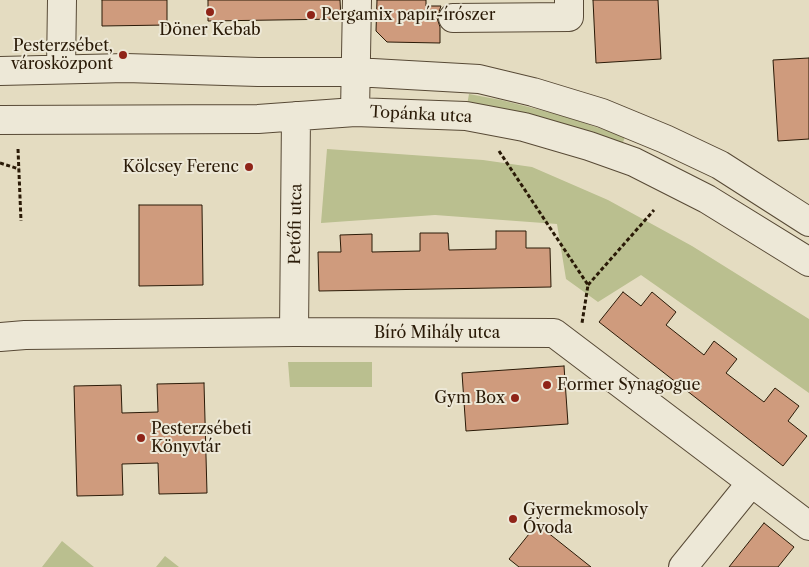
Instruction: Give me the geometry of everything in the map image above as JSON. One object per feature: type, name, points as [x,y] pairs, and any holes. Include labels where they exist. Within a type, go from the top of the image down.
[{"type":"street","points":[[61,69],[62,0]]},
{"type":"street","points":[[355,112],[357,0]]},
{"type":"street","points":[[453,18],[569,17],[569,0]]},
{"type":"street","points":[[0,71],[126,68],[258,72],[355,72],[479,79],[533,92],[602,113],[666,138],[720,166],[809,222]]},
{"type":"street","name":"Topánka utca","points":[[0,120],[248,119],[355,112],[466,116],[524,127],[589,146],[634,162],[707,199],[809,262]]},
{"type":"street","name":"Petőfi utca","points":[[294,332],[296,116]]},
{"type":"street","name":"Bíró Mihály utca","points":[[0,337],[294,332],[554,333],[809,526]]},
{"type":"street","points":[[683,567],[751,483]]},
{"type":"path","points":[[18,149],[21,220]]},
{"type":"path","points":[[499,151],[588,285]]},
{"type":"path","points":[[0,163],[19,169]]},
{"type":"path","points":[[578,351],[588,285],[654,210]]},
{"type":"green space","points":[[469,94],[564,116],[625,137],[622,145],[467,105]]},
{"type":"green space","points":[[327,149],[483,160],[532,167],[608,200],[692,246],[809,319],[809,393],[641,275],[598,302],[566,279],[557,224],[435,215],[321,223]]},
{"type":"green space","points":[[288,362],[372,362],[372,387],[290,387]]},
{"type":"green space","points":[[62,541],[94,567],[42,567]]},
{"type":"green space","points":[[165,556],[179,567],[156,567]]},
{"type":"building","points":[[102,0],[167,0],[167,25],[102,26]]},
{"type":"building","points":[[208,0],[340,0],[341,19],[208,21]]},
{"type":"building","points":[[377,0],[426,0],[426,6],[441,6],[437,18],[440,27],[440,43],[387,42],[376,31]]},
{"type":"building","points":[[593,0],[658,0],[661,59],[596,63]]},
{"type":"building","points":[[809,58],[809,139],[778,141],[773,60]]},
{"type":"building","points":[[139,205],[202,205],[203,285],[139,286]]},
{"type":"building","points":[[496,231],[526,231],[526,248],[550,248],[551,287],[319,291],[318,252],[341,252],[340,235],[372,234],[372,252],[420,251],[420,233],[448,233],[449,250],[496,249]]},
{"type":"building","points":[[623,292],[641,306],[652,292],[676,312],[666,325],[704,355],[714,341],[737,359],[726,373],[764,402],[775,388],[799,406],[788,421],[807,436],[783,466],[599,322]]},
{"type":"building","name":"Gym Box","points":[[564,366],[568,424],[466,431],[462,373]]},
{"type":"building","name":"Pesterzsébeti Könyvtár","points":[[204,383],[207,493],[159,494],[158,463],[122,464],[123,495],[77,496],[74,386],[121,385],[122,413],[158,412],[157,384]]},
{"type":"building","points":[[764,523],[794,547],[778,567],[729,567]]},
{"type":"building","points":[[537,524],[591,567],[519,567],[509,559]]},
{"type":"place","name":"Döner Kebab","points":[[210,12]]},
{"type":"place","name":"Pergamix papír-írószer","points":[[311,15]]},
{"type":"place","name":"Pesterzsébet, városközpont","points":[[123,55]]},
{"type":"place","name":"Kölcsey Ferenc","points":[[249,167]]},
{"type":"place","name":"Former Synagogue","points":[[547,385]]},
{"type":"place","name":"Gym Box","points":[[515,398]]},
{"type":"place","name":"Pesterzsébeti Könyvtár","points":[[141,438]]},
{"type":"place","name":"Gyermekmosoly Óvoda","points":[[513,519]]}]
